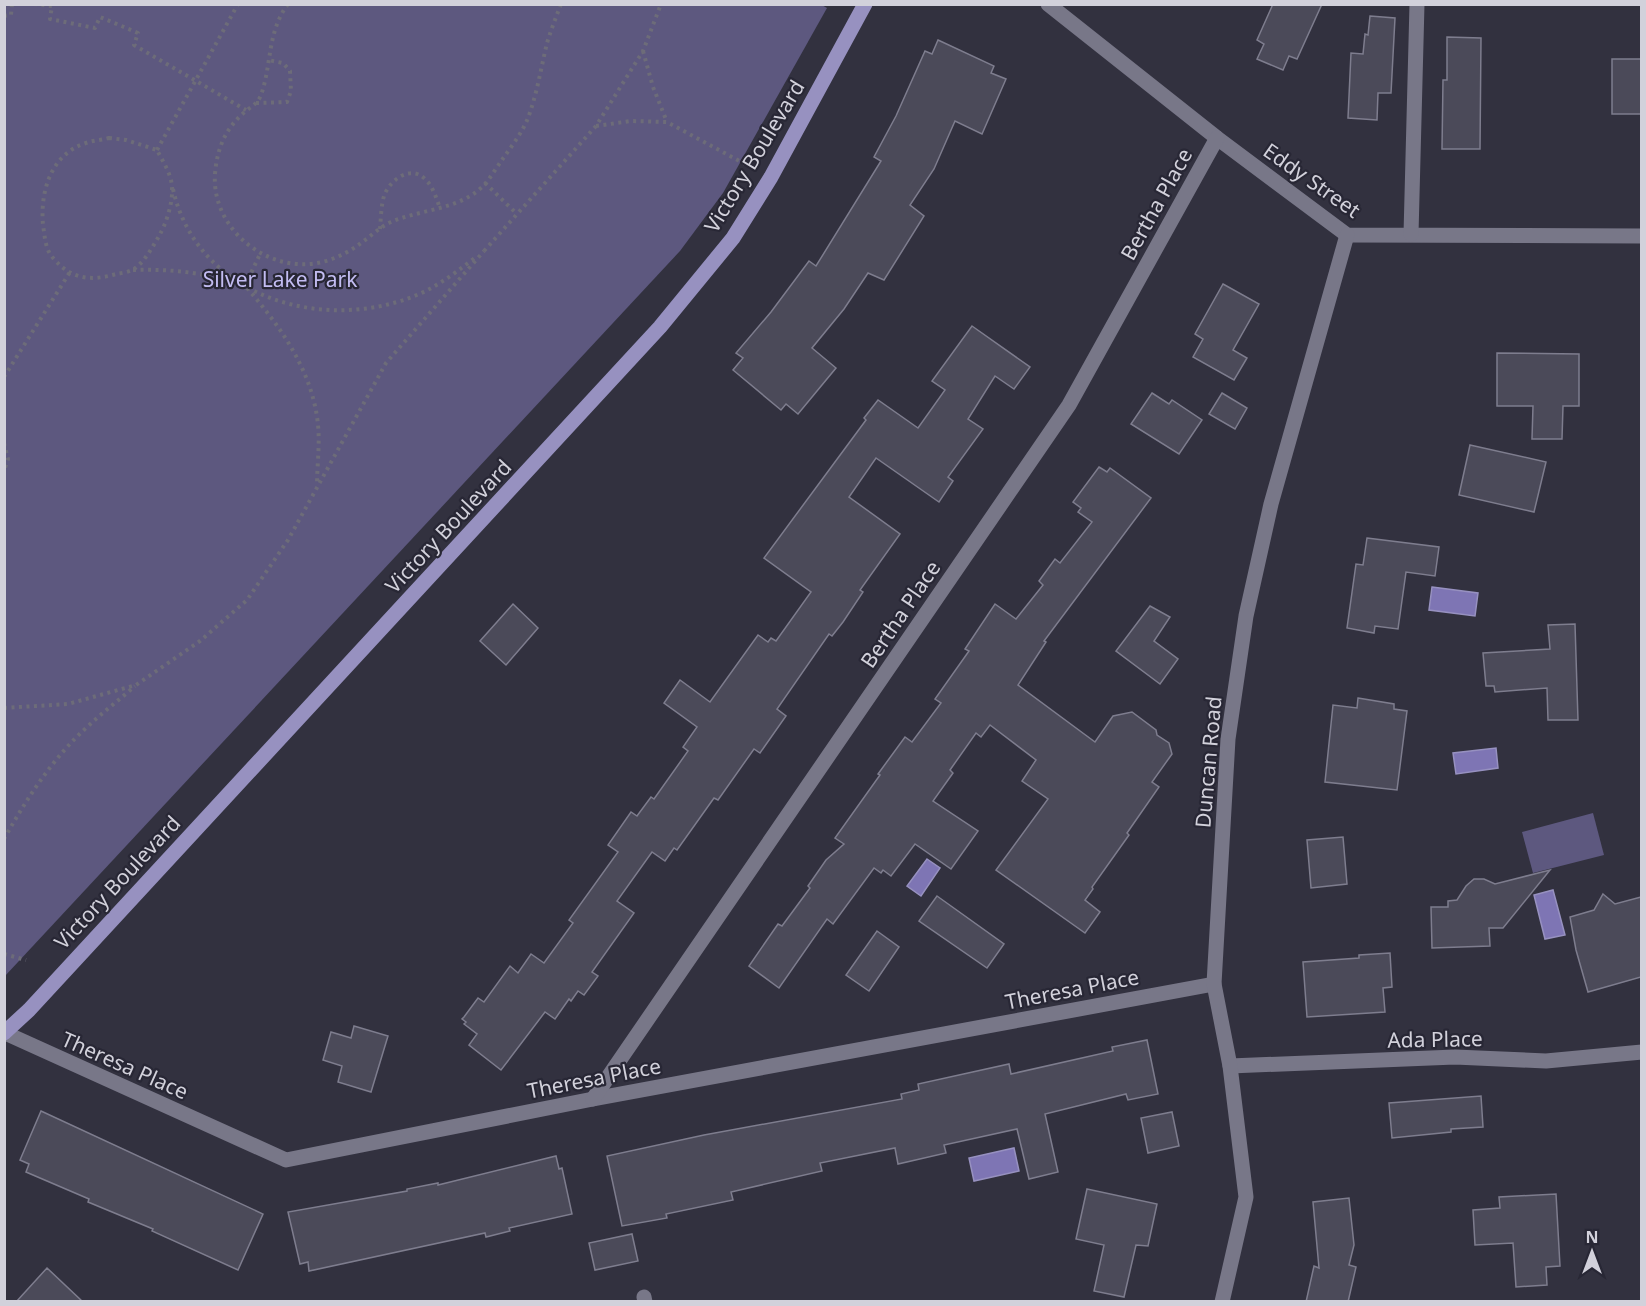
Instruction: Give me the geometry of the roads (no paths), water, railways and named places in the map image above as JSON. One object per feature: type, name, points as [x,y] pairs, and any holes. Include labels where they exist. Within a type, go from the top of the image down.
[{"type":"main road","name":"Victory Boulevard","points":[[5,1033],[29,1010],[660,327],[739,228],[771,177],[865,4]]},
{"type":"street","name":"Eddy Street","points":[[1048,4],[1217,138],[1347,235],[1641,236]]},
{"type":"street","points":[[1411,234],[1417,4]]},
{"type":"street","name":"Bertha Place","points":[[593,1099],[1069,405],[1217,138]]},
{"type":"street","name":"Duncan Road","points":[[1222,1302],[1246,1197],[1230,1066],[1214,984],[1228,739],[1246,616],[1271,504],[1347,235]]},
{"type":"street","name":"Theresa Place","points":[[5,1033],[286,1160],[593,1099],[1214,984]]},
{"type":"street","name":"Ada Place","points":[[1230,1066],[1455,1057],[1546,1061],[1641,1052]]},
{"type":"park label","name":"Silver Lake Park","points":[[280,279]]}]
